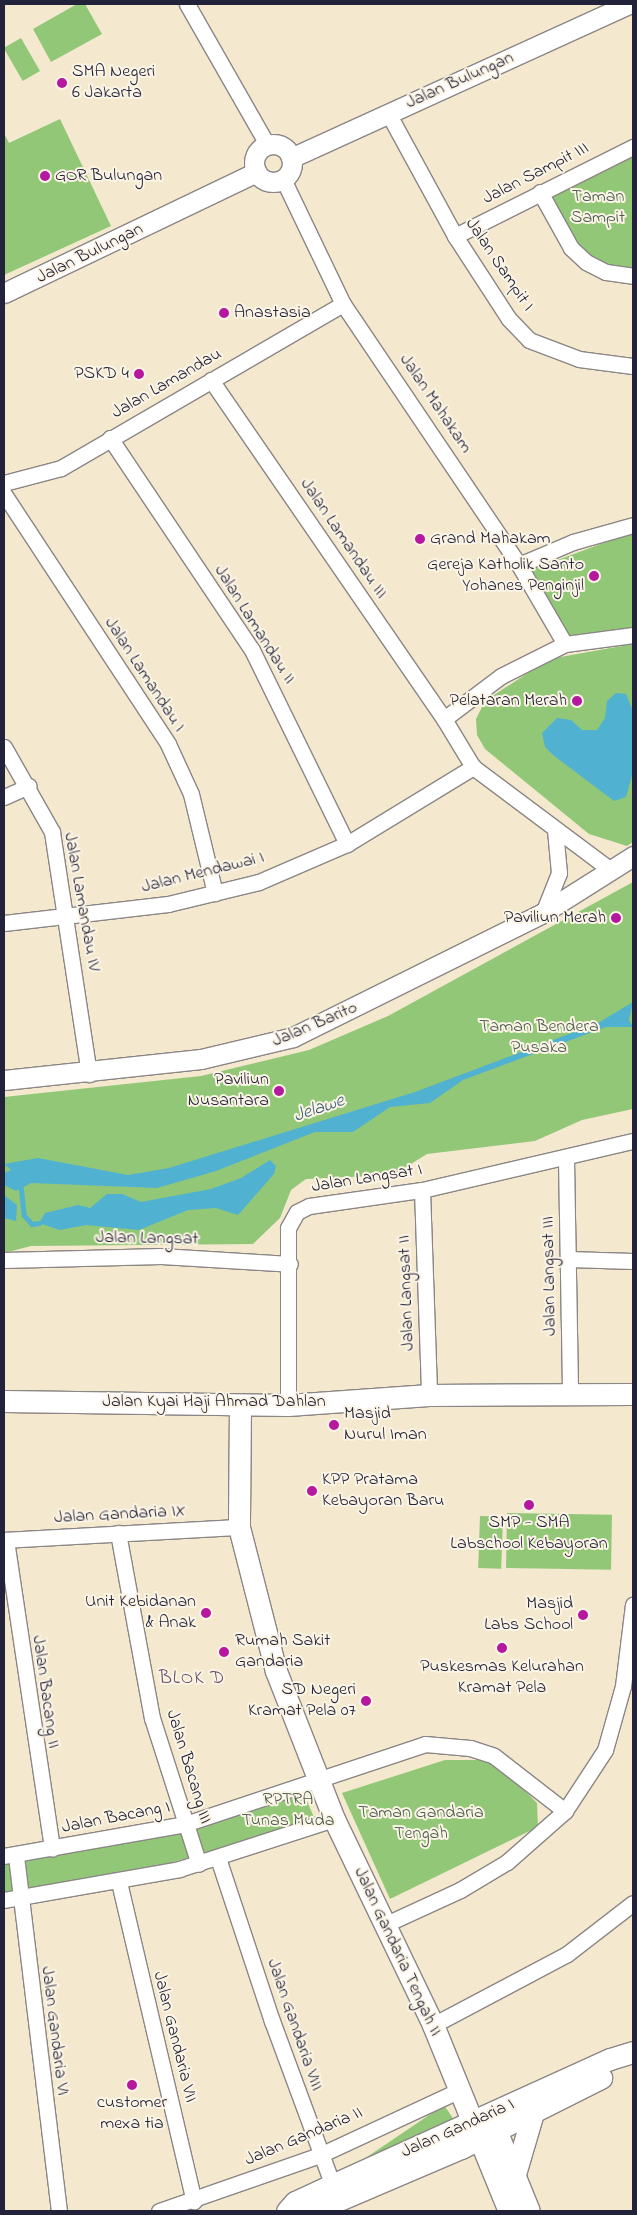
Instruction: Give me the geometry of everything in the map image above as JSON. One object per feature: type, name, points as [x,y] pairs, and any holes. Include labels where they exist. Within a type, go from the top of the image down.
[{"type":"main road","name":"Jalan Kyai Haji Ahmad Dahlan","points":[[4,1401],[288,1405],[429,1395],[633,1394]]},
{"type":"main road","name":"Jalan Gandaria Tengah II","points":[[240,1405],[239,1527],[276,1671],[334,1819],[433,2025],[460,2090],[486,2126]]},
{"type":"main road","name":"Jalan Gandaria I","points":[[287,2211],[295,2202],[336,2193],[461,2148],[486,2126],[533,2113],[619,2069],[633,2053]]},
{"type":"main road","name":"Jalan Gandaria I","points":[[313,2211],[336,2193],[486,2126],[610,2059],[633,2053]]},
{"type":"main road","points":[[515,2174],[533,2113]]},
{"type":"main road","points":[[486,2126],[493,2167],[509,2211]]},
{"type":"main road","points":[[486,2126],[515,2174],[529,2211]]},
{"type":"main road","points":[[461,2148],[479,2154],[493,2167]]},
{"type":"street","points":[[187,4],[267,144]]},
{"type":"street","name":"Jalan Bulungan","points":[[291,158],[629,4]]},
{"type":"street","name":"Jalan Sampit I","points":[[388,113],[455,236],[509,319],[529,340],[579,359],[633,366]]},
{"type":"street","points":[[267,144],[282,146],[291,158],[289,174],[283,179],[268,182],[256,172],[255,156],[267,144]]},
{"type":"street","name":"Jalan Sampit III","points":[[455,236],[633,147]]},
{"type":"street","name":"Jalan Bulungan","points":[[4,293],[256,172]]},
{"type":"street","name":"Jalan Mahakam","points":[[283,179],[344,304],[519,565],[565,644]]},
{"type":"street","points":[[540,192],[571,248],[586,262],[606,272],[633,276]]},
{"type":"street","name":"Jalan Lamandau","points":[[4,483],[45,475],[344,304]]},
{"type":"street","name":"Jalan Lamandau III","points":[[212,380],[444,719]]},
{"type":"street","name":"Jalan Lamandau II","points":[[110,438],[252,650],[347,844]]},
{"type":"street","name":"Jalan Lamandau I","points":[[4,494],[168,744],[191,794],[216,893]]},
{"type":"street","points":[[519,565],[573,542],[633,525]]},
{"type":"street","points":[[605,876],[555,830],[474,768],[444,719],[501,676],[565,644],[633,635]]},
{"type":"street","name":"Jalan Lamandau IV","points":[[4,747],[29,786],[52,832],[68,917],[89,1074]]},
{"type":"street","name":"Jalan Mendawai I","points":[[4,923],[68,917],[216,893],[258,882],[347,844],[474,768]]},
{"type":"street","points":[[4,797],[29,786]]},
{"type":"street","points":[[543,913],[559,873],[555,830]]},
{"type":"street","name":"Jalan Barito","points":[[4,1080],[89,1074],[202,1060],[293,1037],[543,913],[605,876],[633,856]]},
{"type":"street","name":"Jalan Barito","points":[[605,876],[633,872]]},
{"type":"street","name":"Jalan Langsat I","points":[[288,1405],[290,1264],[288,1228],[296,1212],[310,1206],[422,1190],[566,1159],[633,1140]]},
{"type":"street","name":"Jalan Langsat III","points":[[566,1159],[570,1393]]},
{"type":"street","name":"Jalan Langsat II","points":[[422,1190],[429,1395]]},
{"type":"street","name":"Jalan Langsat","points":[[4,1260],[161,1256],[290,1264]]},
{"type":"street","points":[[568,1260],[633,1261]]},
{"type":"street","name":"Jalan Gandaria IX","points":[[5,1540],[239,1527]]},
{"type":"street","name":"Jalan Bacang III","points":[[118,1533],[138,1654],[185,1824],[199,1864]]},
{"type":"street","name":"Jalan Bacang II","points":[[5,1540],[52,1849]]},
{"type":"street","points":[[384,1925],[460,1890],[507,1862],[565,1811],[605,1750],[623,1686],[633,1605]]},
{"type":"street","name":"Jalan Bacang I","points":[[10,1856],[185,1824],[319,1779],[409,1746],[470,1748],[494,1756],[565,1811]]},
{"type":"street","points":[[4,1900],[119,1882],[199,1864],[334,1819]]},
{"type":"street","name":"Jalan Gandaria VI","points":[[10,1856],[21,1898],[59,2211]]},
{"type":"street","name":"Jalan Gandaria VIII","points":[[218,1858],[320,2155],[336,2193]]},
{"type":"street","name":"Jalan Gandaria VII","points":[[119,1882],[194,2201]]},
{"type":"street","points":[[433,2025],[567,1954],[633,1903]]},
{"type":"street","name":"Jalan Gandaria II","points":[[159,2211],[194,2201],[320,2155],[460,2090]]},
{"type":"green space","points":[[77,4],[85,4],[102,34],[51,62],[33,29]]},
{"type":"green space","points":[[21,38],[40,71],[23,81],[4,49]]},
{"type":"green space","name":"GOR Bulungan","points":[[60,119],[111,226],[4,275],[4,133],[9,143]]},
{"type":"green space","name":"Taman Sampit","points":[[633,151],[633,268],[607,267],[577,245],[550,194]]},
{"type":"green space","points":[[633,532],[633,631],[564,637],[528,571]]},
{"type":"green space","points":[[633,644],[633,842],[627,846],[589,834],[485,749],[477,735],[476,719],[485,701],[549,659]]},
{"type":"green space","name":"Taman Bendera Pusaka","points":[[633,882],[633,1109],[582,1120],[535,1141],[427,1154],[393,1175],[306,1179],[291,1190],[280,1218],[253,1244],[31,1246],[4,1253],[4,1097],[201,1076],[309,1050],[388,1016]]},
{"type":"green space","points":[[507,1513],[612,1515],[611,1570],[506,1568]]},
{"type":"green space","points":[[480,1516],[503,1517],[501,1569],[478,1568]]},
{"type":"green space","name":"Taman Gandaria Tengah","points":[[445,1760],[495,1760],[537,1803],[538,1827],[390,1899],[342,1793]]},
{"type":"green space","name":"RPTRA Tunas Muda","points":[[301,1787],[316,1822],[112,1879],[4,1892],[4,1861],[186,1828]]},
{"type":"green space","points":[[444,2105],[456,2123],[356,2191],[344,2173]]},
{"type":"water","points":[[616,693],[626,694],[633,711],[633,772],[626,797],[614,801],[553,755],[545,747],[542,733],[557,718],[571,720],[582,730],[597,730],[605,718],[607,701]]},
{"type":"water","points":[[633,1002],[629,1020],[633,1027],[606,1027],[463,1080],[430,1103],[390,1107],[353,1132],[315,1132],[216,1171],[157,1188],[31,1183],[16,1191],[4,1185],[4,1173],[11,1170],[4,1164],[38,1158],[128,1175],[169,1168],[415,1092],[598,1023]]},
{"type":"water","points":[[270,1160],[276,1166],[274,1174],[238,1215],[216,1208],[188,1210],[139,1230],[86,1225],[60,1230],[39,1223],[45,1213],[78,1205],[90,1208],[107,1194],[122,1194],[141,1202],[211,1189],[241,1178]]},
{"type":"water","points":[[4,1195],[17,1205],[16,1221],[4,1218]]},
{"type":"waterway","points":[[21,1185],[24,1215],[32,1224],[39,1223]]},
{"type":"place","name":"SMA Negeri 6 Jakarta","points":[[62,83]]},
{"type":"place","name":"GOR Bulungan","points":[[45,176]]},
{"type":"place","name":"Anastasia","points":[[224,313]]},
{"type":"place","name":"PSKD 4","points":[[139,374]]},
{"type":"place","name":"Grand Mahakam","points":[[420,539]]},
{"type":"place","name":"Gereja Katholik Santo Yohanes Penginjil","points":[[594,576]]},
{"type":"place","name":"Pelataran Merah","points":[[577,701]]},
{"type":"place","name":"Paviliun Merah","points":[[616,918]]},
{"type":"place","name":"Paviliun Nusantara","points":[[279,1091]]},
{"type":"place","name":"Masjid Nurul Iman","points":[[334,1425]]},
{"type":"place","name":"KPP Pratama Kebayoran Baru","points":[[312,1491]]},
{"type":"place","name":"SMP - SMA Labschool Kebayoran","points":[[529,1505]]},
{"type":"place","name":"Unit Kebidanan & Anak","points":[[206,1613]]},
{"type":"place","name":"Masjid Labs School","points":[[583,1615]]},
{"type":"place","name":"Puskesmas Kelurahan Kramat Pela","points":[[502,1648]]},
{"type":"place","name":"Rumah Sakit Gandaria","points":[[224,1652]]},
{"type":"place","name":"SD Negeri Kramat Pela 07","points":[[366,1701]]},
{"type":"place","name":"customer mexa tia","points":[[132,2085]]},
{"type":"district","name":"BLOK D","points":[[192,1679]]},
{"type":"water label","name":"Jelawe","points":[[319,1109]]}]
